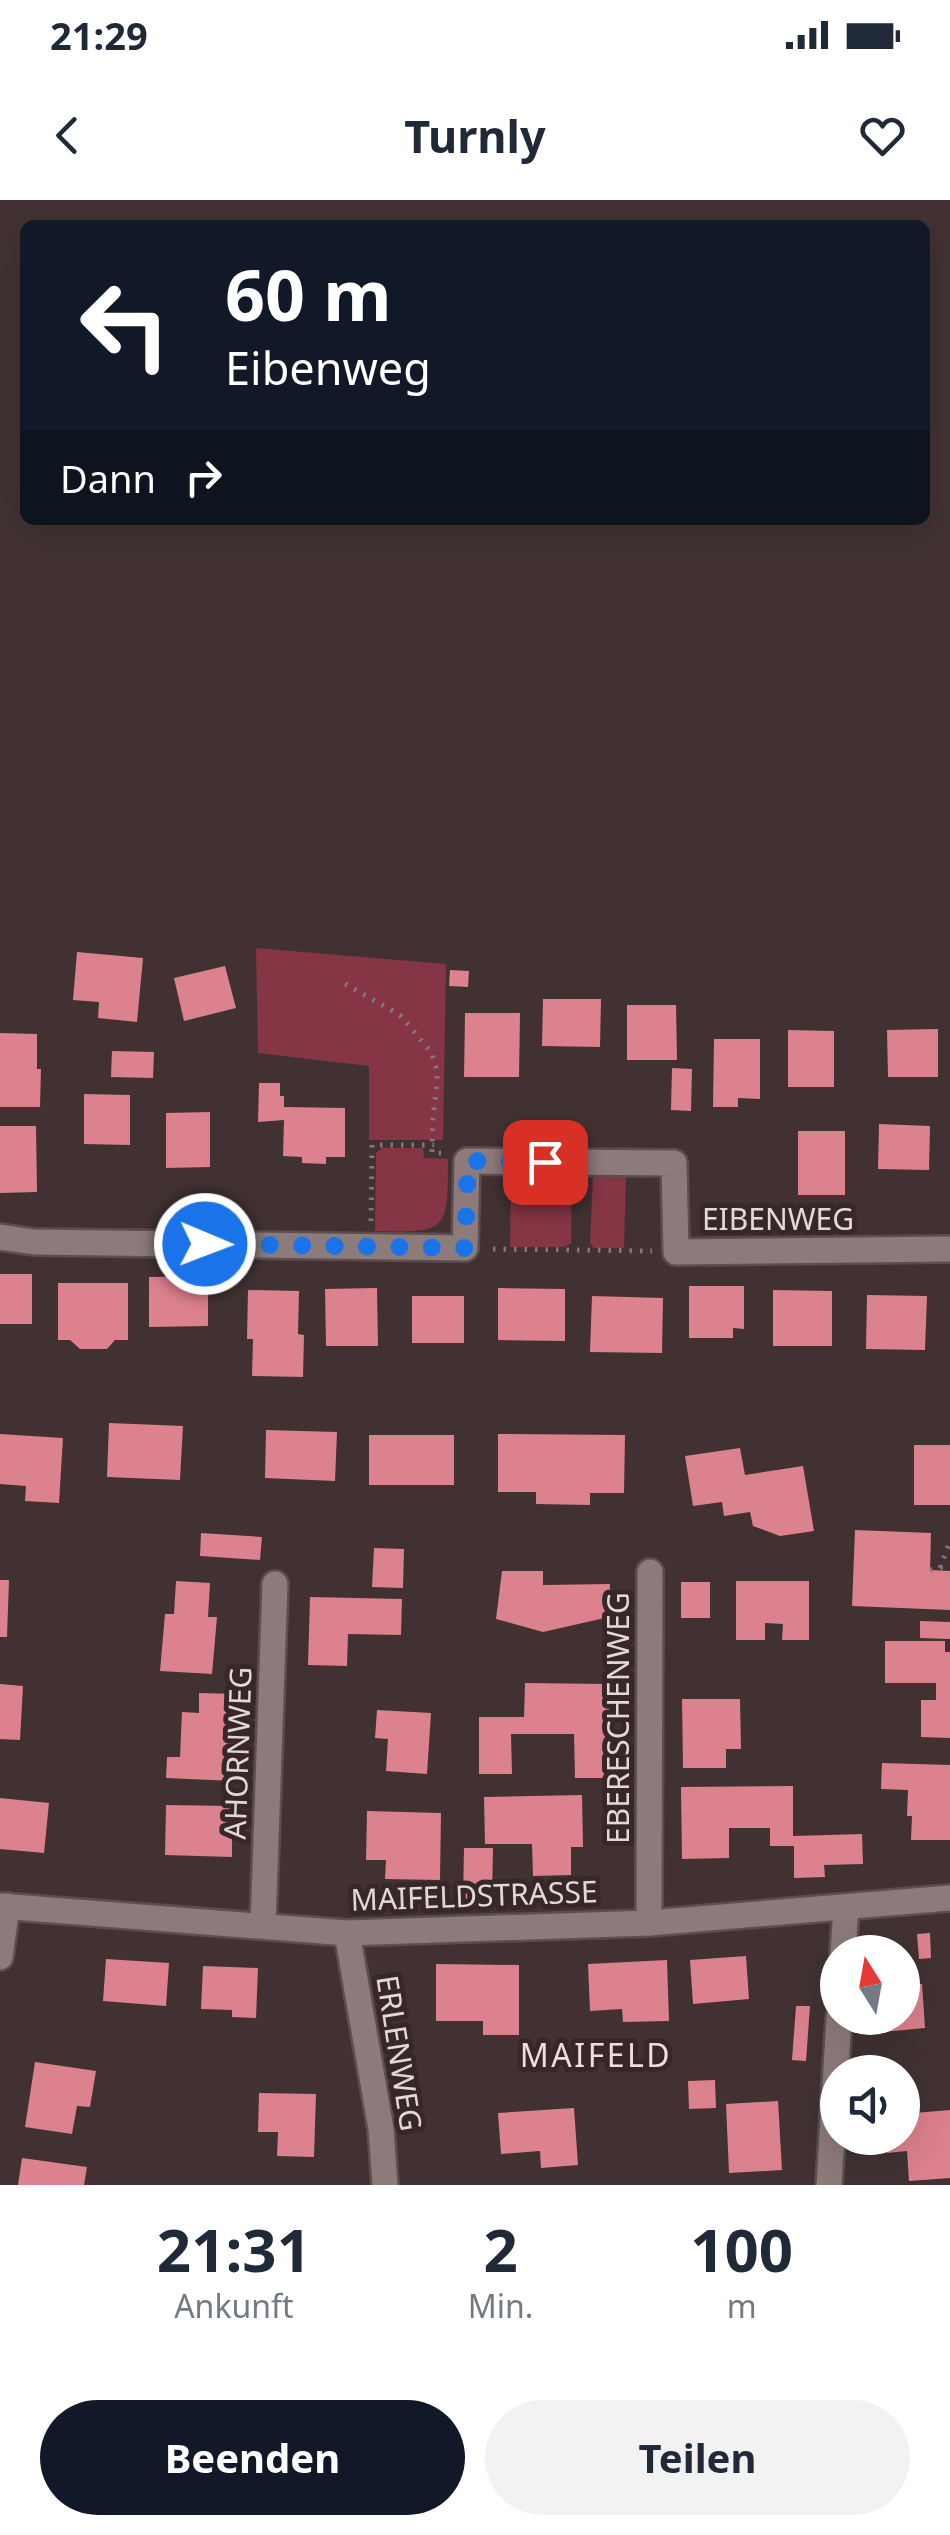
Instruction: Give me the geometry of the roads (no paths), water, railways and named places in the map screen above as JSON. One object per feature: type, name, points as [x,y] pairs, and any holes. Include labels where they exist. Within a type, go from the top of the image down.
[{"type":"street","name":"EIBENWEG","points":[[0,1237],[34,1242],[465,1248],[468,1161],[674,1163],[676,1252],[950,1249]]},
{"type":"street","name":"EBERESCHENWEG","points":[[650,1572],[650,1923]]},
{"type":"street","name":"AHORNWEG","points":[[263,1924],[276,1584]]},
{"type":"street","name":"MAIFELDSTRASSE","points":[[4,1906],[347,1933],[650,1923],[950,1898]]},
{"type":"street","points":[[0,1957],[4,1906]]},
{"type":"street","points":[[844,1935],[846,1907]]},
{"type":"street","name":"ERLENWEG","points":[[347,1933],[381,2128],[385,2185]]},
{"type":"street","points":[[829,2185],[838,2035]]},
{"type":"district","name":"MAIFELD","points":[[596,2054]]}]
